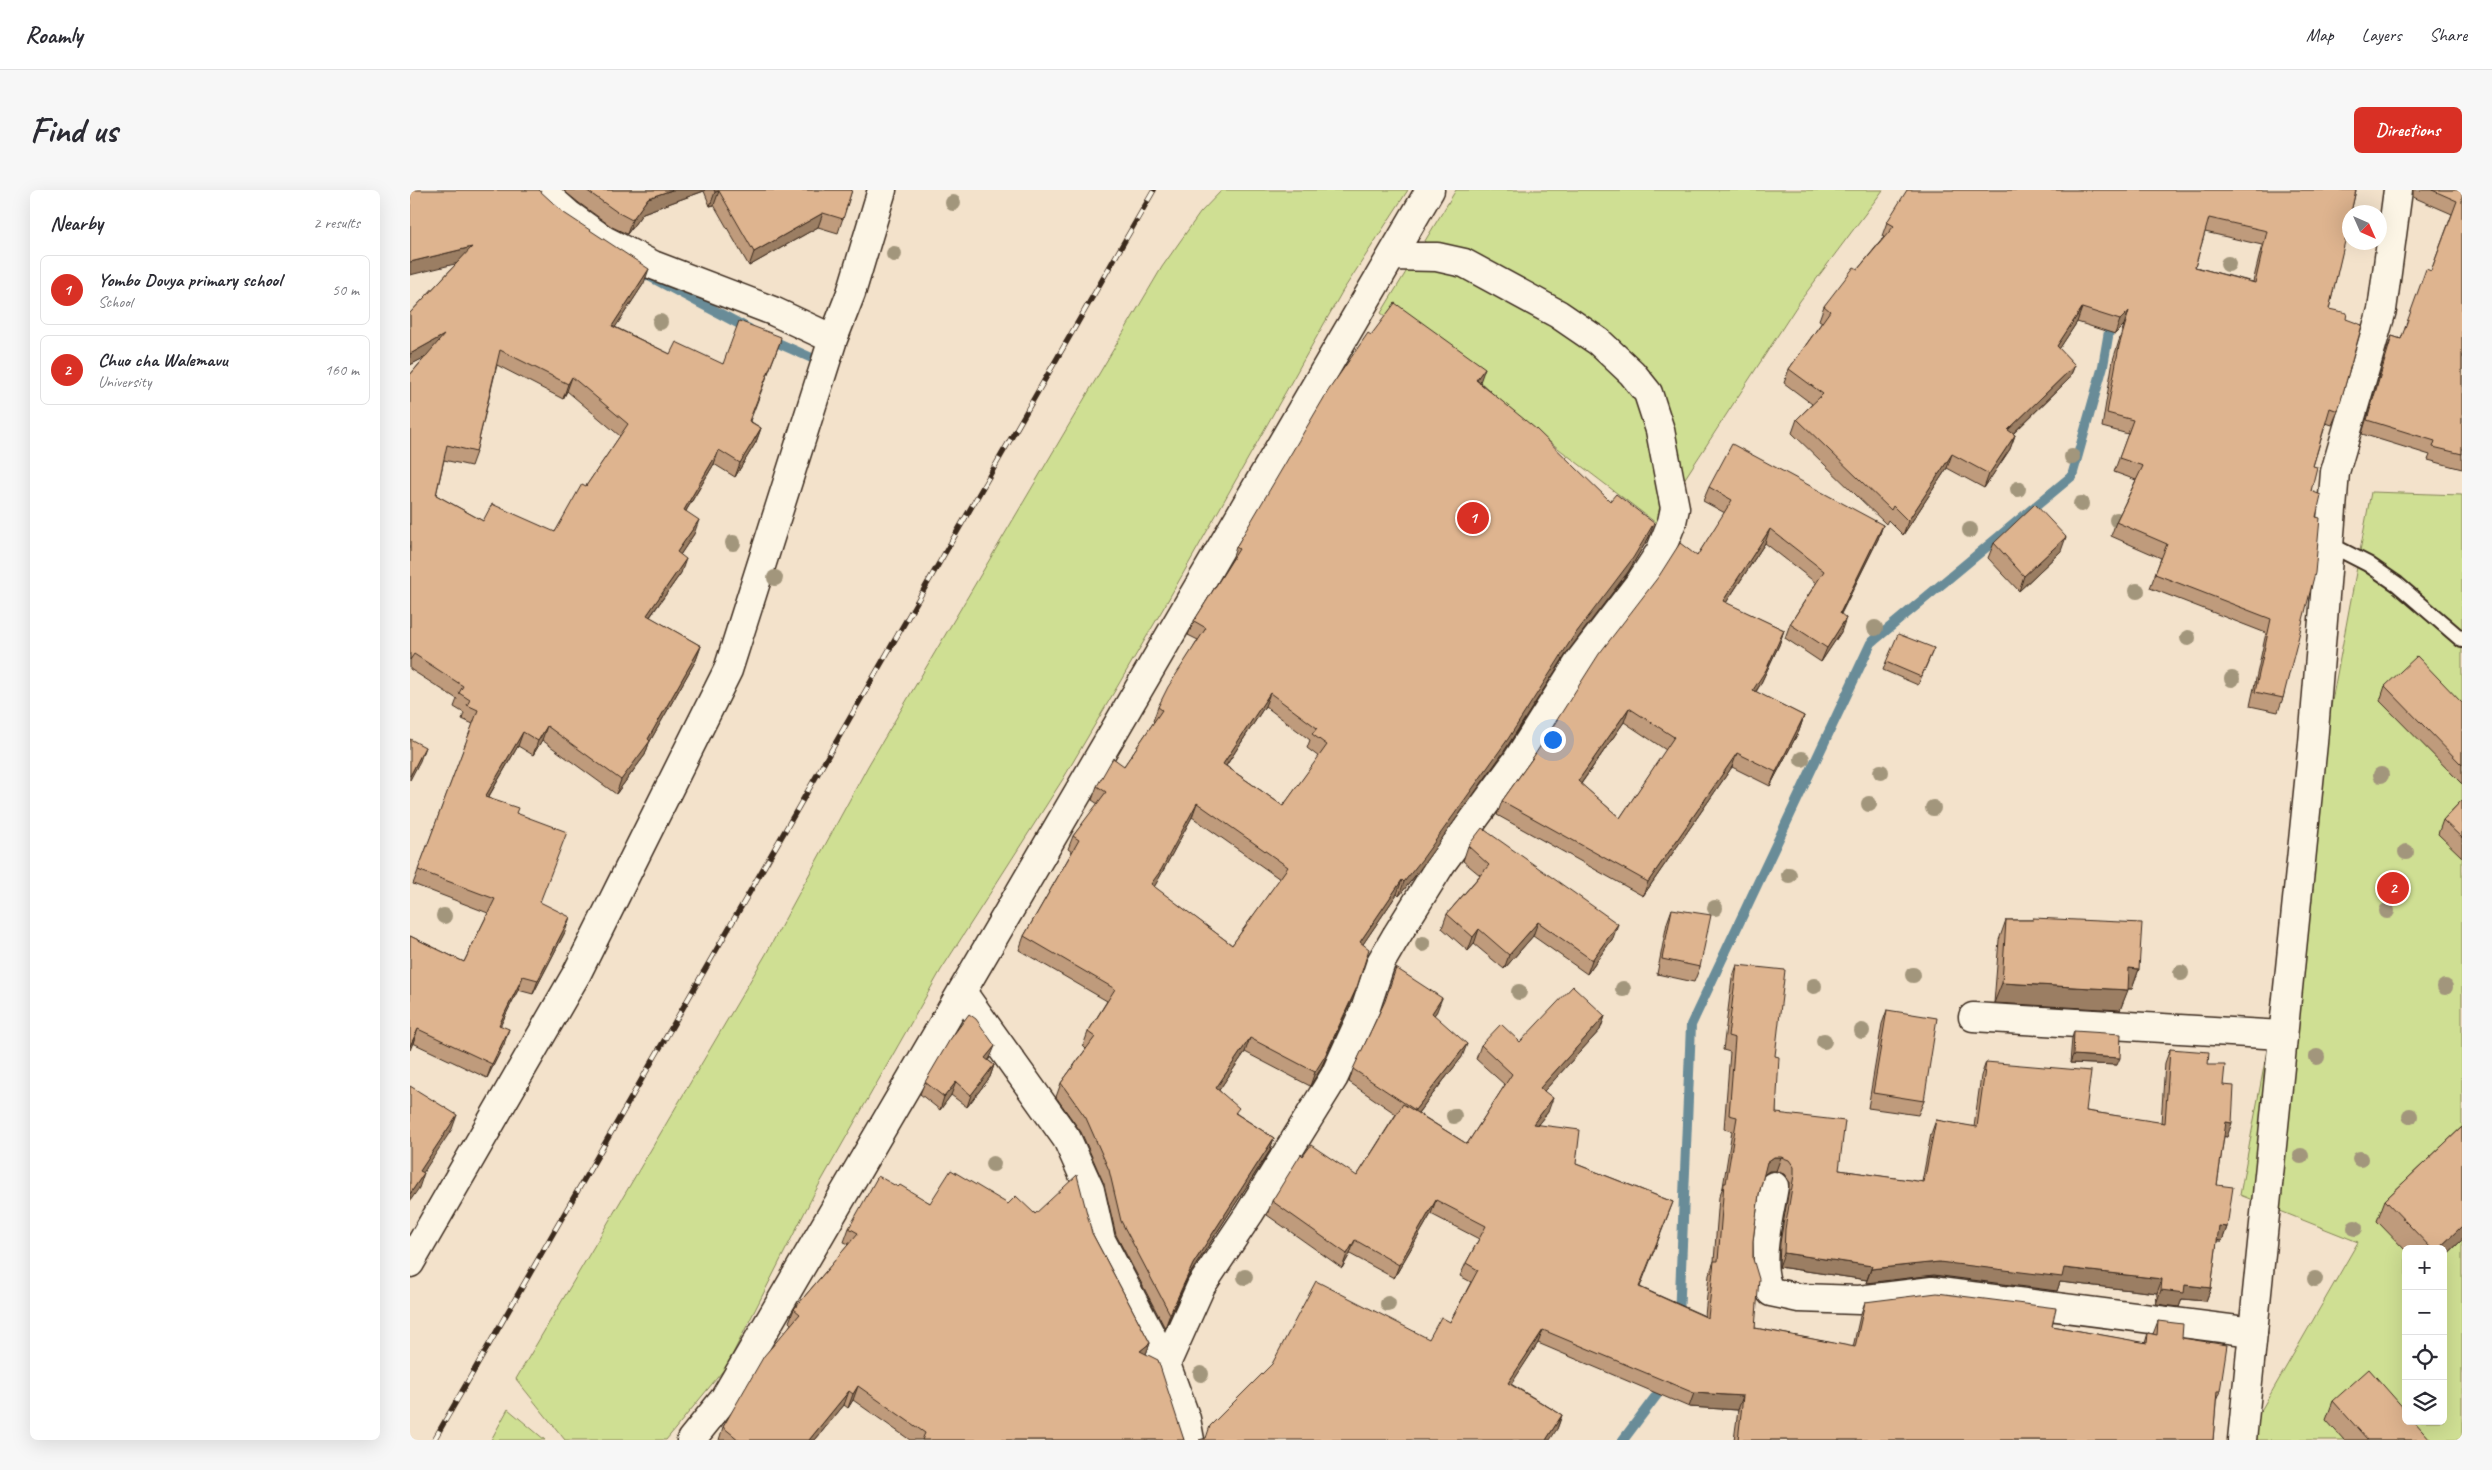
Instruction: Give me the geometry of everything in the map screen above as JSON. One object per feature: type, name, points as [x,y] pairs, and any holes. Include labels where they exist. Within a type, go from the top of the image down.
[{"type":"street","points":[[541,190],[569,215],[604,240],[653,265],[774,312],[834,339]]},
{"type":"street","points":[[410,1263],[577,973],[728,670],[834,339],[851,293],[882,190]]},
{"type":"street","points":[[690,1440],[724,1400],[1430,190]]},
{"type":"street","points":[[2242,1440],[2313,743],[2335,472],[2382,310],[2398,190]]},
{"type":"street","points":[[1166,1364],[1201,1286],[1249,1214],[1334,1077],[1366,1007],[1381,962],[1395,938],[1441,864],[1516,762],[1582,659],[1642,581],[1660,552],[1672,522],[1675,508],[1660,430],[1648,393],[1632,373],[1606,348],[1558,314],[1464,263],[1437,257],[1392,256]]},
{"type":"street","points":[[962,992],[1067,1139],[1090,1190],[1101,1240],[1166,1364],[1186,1419],[1190,1440]]},
{"type":"street","points":[[1973,1017],[2282,1036]]},
{"type":"street","points":[[1774,1186],[1764,1252],[1764,1274],[1766,1287],[1770,1292],[1799,1298],[1859,1300],[1932,1291],[2253,1332]]},
{"type":"lane","points":[[2329,544],[2368,564],[2398,584],[2462,640]]},
{"type":"green space","points":[[1222,190],[1408,190],[1342,292],[1167,602],[1063,779],[941,970],[815,1192],[726,1367],[666,1440],[565,1440],[516,1379],[766,954],[868,766],[1162,267],[1200,213]]},
{"type":"green space","points":[[1456,190],[1883,190],[1800,301],[1656,523],[1381,313]]},
{"type":"green space","points":[[2371,492],[2462,495],[2462,1440],[2244,1440],[2358,1242],[2240,1195]]},
{"type":"green space","points":[[508,1409],[545,1440],[491,1440]]},
{"type":"building","points":[[410,190],[539,190],[564,213],[649,269],[612,326],[670,354],[676,342],[723,364],[739,321],[781,337],[749,421],[761,428],[740,463],[719,450],[684,510],[699,520],[677,552],[686,559],[647,615],[701,646],[648,739],[650,741],[621,780],[547,726],[538,741],[523,732],[485,797],[518,808],[516,813],[567,832],[540,902],[570,917],[538,980],[523,976],[499,1025],[509,1029],[492,1064],[418,1029],[410,1046],[410,936],[464,962],[495,899],[418,870],[478,710],[467,705],[470,700],[459,693],[463,686],[414,654],[410,660],[410,375],[444,335],[410,354],[410,313],[472,247],[410,262]],"holes":[[[500,350],[568,384],[572,377],[628,424],[586,486],[582,484],[555,532],[492,504],[483,521],[436,495],[447,445],[476,452]]]},
{"type":"building","points":[[586,190],[672,190],[648,198],[632,220]]},
{"type":"building","points":[[714,190],[852,190],[843,219],[823,213],[754,252],[719,191],[715,192]]},
{"type":"building","points":[[1907,190],[2356,190],[2353,205],[2342,205],[2343,250],[2329,309],[2347,313],[2346,319],[2362,325],[2338,411],[2330,408],[2313,466],[2317,467],[2311,491],[2321,495],[2316,517],[2320,518],[2315,573],[2283,698],[2255,692],[2271,619],[2155,574],[2167,544],[2116,522],[2143,466],[2119,458],[2133,420],[2107,413],[2119,346],[2129,311],[2120,320],[2082,308],[2057,346],[2075,365],[2008,430],[2015,435],[1989,474],[1952,454],[1908,521],[1893,506],[1891,510],[1797,419],[1823,394],[1789,369],[1830,311],[1824,306],[1854,267],[1858,269],[1894,226],[1887,222]],"holes":[[[2209,218],[2267,231],[2255,283],[2195,267]]]},
{"type":"building","points":[[2432,190],[2462,190],[2462,454],[2433,447],[2435,441],[2367,420],[2392,336],[2401,339],[2426,269],[2431,271],[2457,201]]},
{"type":"building","points":[[1395,303],[1485,368],[1476,380],[1536,429],[1610,501],[1616,494],[1654,523],[1633,558],[1573,637],[1508,739],[1423,858],[1404,882],[1402,880],[1360,942],[1369,949],[1357,987],[1325,1056],[1315,1072],[1250,1038],[1216,1088],[1239,1108],[1235,1113],[1274,1138],[1193,1264],[1170,1314],[1121,1221],[1109,1170],[1086,1118],[1061,1083],[1095,1037],[1088,1032],[1115,989],[1024,936],[1079,840],[1073,836],[1106,792],[1097,786],[1113,758],[1124,766],[1162,710],[1158,707],[1168,687],[1206,628],[1194,621],[1239,549],[1236,547],[1328,391],[1368,333],[1371,335]],"holes":[[[1270,693],[1317,728],[1312,734],[1327,745],[1283,806],[1223,764]],[[1197,803],[1288,867],[1232,945],[1151,884],[1161,870]]]},
{"type":"building","points":[[1732,444],[1883,525],[1840,613],[1846,618],[1827,648],[1790,624],[1824,571],[1770,529],[1723,601],[1784,630],[1766,670],[1753,690],[1804,716],[1776,772],[1737,753],[1648,882],[1502,801],[1534,756],[1599,654],[1659,576],[1680,543],[1697,556],[1732,500],[1709,487]],"holes":[[[1629,708],[1674,737],[1620,818],[1578,781]]]},
{"type":"building","points":[[2035,504],[2066,537],[2024,576],[1994,543]]},
{"type":"building","points":[[1898,634],[1934,648],[1921,677],[1886,662]]},
{"type":"building","points":[[2417,656],[2462,703],[2462,765],[2385,686]]},
{"type":"building","points":[[410,739],[425,747],[410,776]]},
{"type":"building","points":[[2462,800],[2462,838],[2443,820]]},
{"type":"building","points":[[1482,828],[1618,924],[1592,960],[1538,922],[1509,955],[1479,929],[1473,937],[1447,914],[1489,865],[1468,846]]},
{"type":"building","points":[[1672,909],[1711,915],[1700,967],[1662,959]]},
{"type":"building","points":[[2033,918],[2142,923],[2139,969],[2129,968],[2128,990],[2002,983],[2006,920],[2033,920]]},
{"type":"building","points":[[1737,965],[1785,970],[1775,1056],[1779,1057],[1776,1113],[1845,1121],[1839,1170],[1924,1182],[1936,1120],[1977,1127],[1986,1062],[2091,1071],[2086,1111],[2165,1123],[2170,1049],[2209,1052],[2208,1065],[2225,1065],[2223,1085],[2234,1086],[2232,1123],[2226,1122],[2217,1185],[2233,1187],[2227,1227],[2219,1226],[2211,1288],[2185,1285],[2184,1293],[2161,1290],[2162,1279],[2064,1268],[2062,1277],[1939,1262],[1871,1269],[1872,1266],[1784,1253],[1785,1229],[1794,1167],[1789,1160],[1781,1157],[1774,1157],[1767,1162],[1759,1194],[1753,1241],[1753,1259],[1759,1279],[1755,1328],[1855,1347],[1865,1302],[1937,1293],[2056,1308],[2052,1326],[2147,1343],[2148,1333],[2157,1335],[2158,1321],[2183,1324],[2182,1338],[2227,1345],[2220,1391],[2217,1391],[2213,1440],[1738,1440],[1743,1396],[1694,1393],[1543,1330],[1508,1383],[1562,1415],[1546,1440],[1199,1440],[1206,1438],[1210,1426],[1272,1364],[1316,1281],[1429,1339],[1441,1317],[1450,1322],[1478,1270],[1466,1263],[1486,1226],[1436,1200],[1399,1265],[1355,1240],[1347,1254],[1272,1201],[1301,1154],[1303,1156],[1311,1145],[1357,1176],[1403,1104],[1467,1144],[1512,1074],[1481,1045],[1501,1024],[1520,1042],[1573,986],[1605,1016],[1540,1088],[1553,1098],[1533,1124],[1580,1130],[1576,1164],[1673,1202],[1639,1287],[1708,1318],[1714,1261],[1718,1261],[1724,1183],[1726,1183],[1737,1117],[1729,1115],[1735,1038],[1728,1036]]},
{"type":"building","points":[[1396,968],[1442,998],[1432,1013],[1467,1044],[1415,1110],[1353,1069],[1385,1001]]},
{"type":"building","points":[[1887,1010],[1937,1018],[1924,1101],[1873,1093]]},
{"type":"building","points":[[969,1014],[976,1019],[995,1046],[985,1058],[994,1065],[971,1095],[956,1082],[944,1097],[925,1082],[949,1041]]},
{"type":"building","points":[[2074,1031],[2121,1034],[2120,1058],[2073,1055]]},
{"type":"building","points":[[410,1086],[457,1115],[420,1171],[424,1173],[410,1194]]},
{"type":"building","points":[[2462,1127],[2462,1226],[2442,1245],[2428,1245],[2385,1200]]},
{"type":"building","points":[[951,1170],[1008,1204],[1016,1196],[1035,1214],[1077,1175],[1092,1233],[1150,1343],[1140,1351],[1158,1360],[1184,1440],[922,1440],[925,1433],[858,1386],[853,1394],[849,1391],[809,1440],[739,1440],[723,1427],[764,1356],[800,1314],[794,1309],[858,1233],[849,1228],[878,1176],[898,1187],[900,1185],[930,1203]]},
{"type":"building","points":[[2369,1369],[2402,1406],[2402,1425],[2418,1425],[2431,1440],[2368,1440],[2333,1401]]},
{"type":"waterway","points":[[649,276],[749,329]]},
{"type":"waterway","points":[[1679,1318],[1691,1025],[1871,643],[2072,476],[2103,366],[2109,331],[2115,321]]},
{"type":"waterway","points":[[769,339],[814,359]]},
{"type":"waterway","points":[[1623,1440],[1665,1384]]},
{"type":"railway","points":[[434,1440],[1154,190]]},
{"type":"place","name":"Yombo Dovya primary school","points":[[1473,518]]},
{"type":"place","name":"Chuo cha Walemavu","points":[[2393,888]]}]
